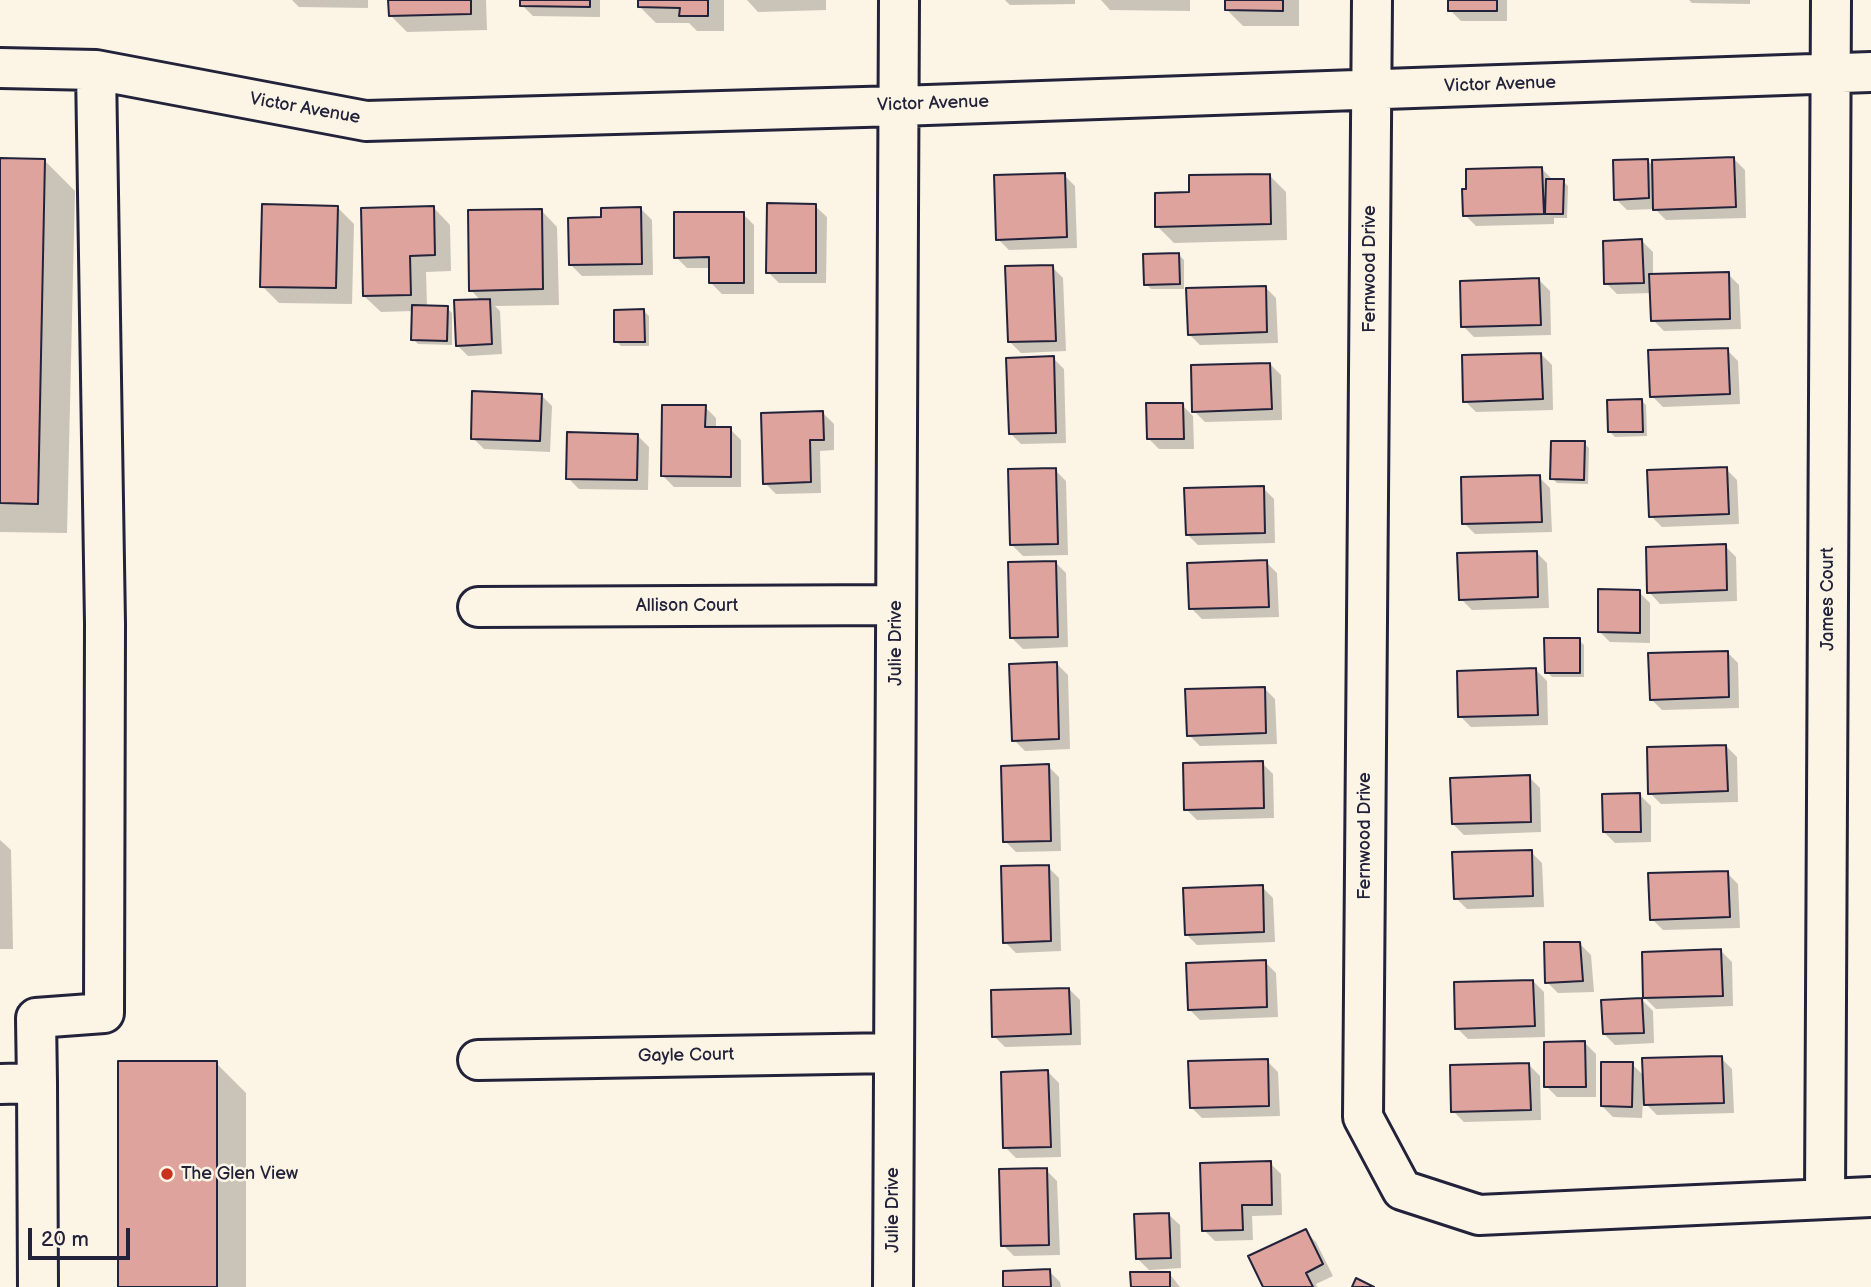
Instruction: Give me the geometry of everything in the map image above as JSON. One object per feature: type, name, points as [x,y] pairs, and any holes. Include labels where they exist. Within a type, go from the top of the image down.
[{"type":"street","name":"Julie Drive","points":[[893,1287],[899,0]]},
{"type":"street","name":"Fernwood Drive","points":[[1372,0],[1363,1117],[1402,1189],[1479,1215],[1871,1197]]},
{"type":"street","name":"James Court","points":[[1825,1198],[1831,0]]},
{"type":"street","name":"Victor Avenue","points":[[0,68],[96,70],[366,121],[899,106],[1871,72]]},
{"type":"street","points":[[38,1287],[18,1084],[36,1018],[104,1013],[105,624],[96,70]]},
{"type":"street","name":"Allison Court","points":[[478,607],[896,604]]},
{"type":"street","name":"Gayle Court","points":[[478,1060],[894,1053]]},
{"type":"building","points":[[388,0],[471,0],[471,14],[389,16]]},
{"type":"building","points":[[520,0],[590,0],[590,7],[520,6]]},
{"type":"building","points":[[638,0],[708,0],[708,16],[679,16],[680,8],[638,7]]},
{"type":"building","points":[[1225,0],[1283,0],[1283,11],[1225,10]]},
{"type":"building","points":[[1448,0],[1497,0],[1497,11],[1448,11]]},
{"type":"building","points":[[1734,157],[1736,207],[1653,210],[1652,160]]},
{"type":"building","points":[[0,158],[45,159],[38,504],[0,503]]},
{"type":"building","points":[[1648,159],[1649,198],[1614,200],[1613,160]]},
{"type":"building","points":[[1542,167],[1544,214],[1463,216],[1462,189],[1466,189],[1466,169]]},
{"type":"building","points":[[1065,173],[1067,237],[996,240],[994,175]]},
{"type":"building","points":[[1270,174],[1271,224],[1155,227],[1155,193],[1189,192],[1189,175]]},
{"type":"building","points":[[1546,179],[1564,179],[1563,214],[1545,214]]},
{"type":"building","points":[[767,203],[816,204],[816,273],[766,273]]},
{"type":"building","points":[[262,204],[338,206],[336,288],[260,287]]},
{"type":"building","points":[[434,206],[435,255],[410,256],[411,295],[363,296],[361,208]]},
{"type":"building","points":[[641,207],[642,264],[569,265],[568,218],[601,217],[601,208]]},
{"type":"building","points":[[542,209],[543,289],[469,291],[468,210]]},
{"type":"building","points":[[674,212],[744,212],[744,283],[709,283],[709,257],[674,258]]},
{"type":"building","points":[[1642,239],[1644,283],[1604,284],[1603,241]]},
{"type":"building","points":[[1179,253],[1180,284],[1144,285],[1143,254]]},
{"type":"building","points":[[1053,265],[1056,341],[1008,342],[1005,266]]},
{"type":"building","points":[[1729,272],[1730,319],[1651,321],[1649,274]]},
{"type":"building","points":[[1539,278],[1541,325],[1461,327],[1460,281]]},
{"type":"building","points":[[1266,286],[1267,332],[1188,335],[1186,288]]},
{"type":"building","points":[[490,299],[492,344],[456,346],[454,300]]},
{"type":"building","points":[[412,305],[448,306],[447,341],[411,340]]},
{"type":"building","points":[[644,309],[645,342],[614,342],[614,310]]},
{"type":"building","points":[[1728,348],[1730,394],[1650,397],[1648,350]]},
{"type":"building","points":[[1541,353],[1543,399],[1463,402],[1462,355]]},
{"type":"building","points":[[1054,356],[1056,433],[1009,434],[1006,358]]},
{"type":"building","points":[[1270,363],[1272,409],[1192,412],[1191,365]]},
{"type":"building","points":[[472,391],[542,394],[540,441],[471,439]]},
{"type":"building","points":[[1642,399],[1643,432],[1608,432],[1607,400]]},
{"type":"building","points":[[1146,403],[1183,403],[1184,439],[1147,439]]},
{"type":"building","points":[[662,405],[706,405],[705,427],[731,427],[731,477],[661,476]]},
{"type":"building","points":[[823,411],[824,440],[810,440],[811,482],[763,484],[761,413]]},
{"type":"building","points":[[567,432],[638,434],[637,480],[566,479]]},
{"type":"building","points":[[1551,441],[1585,441],[1584,480],[1550,479]]},
{"type":"building","points":[[1727,467],[1729,514],[1649,517],[1647,470]]},
{"type":"building","points":[[1056,468],[1058,544],[1010,545],[1008,469]]},
{"type":"building","points":[[1540,475],[1542,522],[1462,524],[1461,477]]},
{"type":"building","points":[[1264,486],[1265,533],[1186,535],[1184,488]]},
{"type":"building","points":[[1726,544],[1727,590],[1647,593],[1646,547]]},
{"type":"building","points":[[1537,551],[1538,597],[1459,600],[1457,553]]},
{"type":"building","points":[[1267,560],[1269,607],[1189,609],[1187,563]]},
{"type":"building","points":[[1056,561],[1058,637],[1010,638],[1008,562]]},
{"type":"building","points":[[1598,589],[1640,590],[1640,633],[1598,632]]},
{"type":"building","points":[[1544,638],[1580,638],[1580,673],[1545,673]]},
{"type":"building","points":[[1728,651],[1729,697],[1650,700],[1648,653]]},
{"type":"building","points":[[1057,662],[1059,739],[1012,741],[1009,664]]},
{"type":"building","points":[[1536,668],[1538,715],[1458,717],[1457,671]]},
{"type":"building","points":[[1265,687],[1266,733],[1187,736],[1185,689]]},
{"type":"building","points":[[1726,745],[1728,791],[1648,794],[1647,747]]},
{"type":"building","points":[[1263,761],[1264,808],[1184,810],[1183,763]]},
{"type":"building","points":[[1049,764],[1051,841],[1003,842],[1001,766]]},
{"type":"building","points":[[1530,775],[1531,822],[1452,824],[1450,778]]},
{"type":"building","points":[[1640,793],[1641,832],[1603,832],[1602,794]]},
{"type":"building","points":[[1532,850],[1533,896],[1454,899],[1452,852]]},
{"type":"building","points":[[1049,865],[1051,941],[1003,943],[1001,866]]},
{"type":"building","points":[[1728,871],[1730,917],[1650,920],[1648,873]]},
{"type":"building","points":[[1263,885],[1264,932],[1185,935],[1183,888]]},
{"type":"building","points":[[1544,942],[1580,942],[1583,981],[1545,983]]},
{"type":"building","points":[[1721,949],[1723,996],[1643,998],[1642,952]]},
{"type":"building","points":[[1266,960],[1267,1007],[1188,1010],[1186,963]]},
{"type":"building","points":[[1533,980],[1535,1026],[1455,1029],[1454,982]]},
{"type":"building","points":[[1069,988],[1071,1034],[992,1037],[991,990]]},
{"type":"building","points":[[1642,998],[1644,1033],[1603,1034],[1601,1000]]},
{"type":"building","points":[[1585,1041],[1586,1087],[1544,1087],[1544,1042]]},
{"type":"building","points":[[1722,1056],[1724,1103],[1644,1105],[1642,1058]]},
{"type":"building","points":[[1268,1059],[1269,1106],[1190,1108],[1188,1061]]},
{"type":"building","name":"The Glen View","points":[[118,1061],[217,1061],[217,1287],[118,1287]]},
{"type":"building","points":[[1601,1062],[1633,1062],[1632,1107],[1601,1106]]},
{"type":"building","points":[[1529,1063],[1531,1110],[1451,1112],[1450,1065]]},
{"type":"building","points":[[1048,1070],[1051,1147],[1003,1148],[1001,1072]]},
{"type":"building","points":[[1271,1161],[1272,1205],[1242,1205],[1243,1230],[1202,1231],[1200,1163]]},
{"type":"building","points":[[1047,1168],[1049,1245],[1001,1246],[999,1169]]},
{"type":"building","points":[[1169,1213],[1171,1258],[1136,1259],[1134,1214]]},
{"type":"building","points":[[1306,1229],[1323,1264],[1306,1273],[1313,1287],[1263,1287],[1248,1256]]},
{"type":"building","points":[[1050,1269],[1051,1287],[1003,1287],[1003,1271]]},
{"type":"building","points":[[1130,1272],[1170,1272],[1170,1287],[1131,1287]]},
{"type":"building","points":[[1356,1278],[1374,1287],[1352,1287]]},
{"type":"place","name":"The Glen View","points":[[167,1174]]}]
